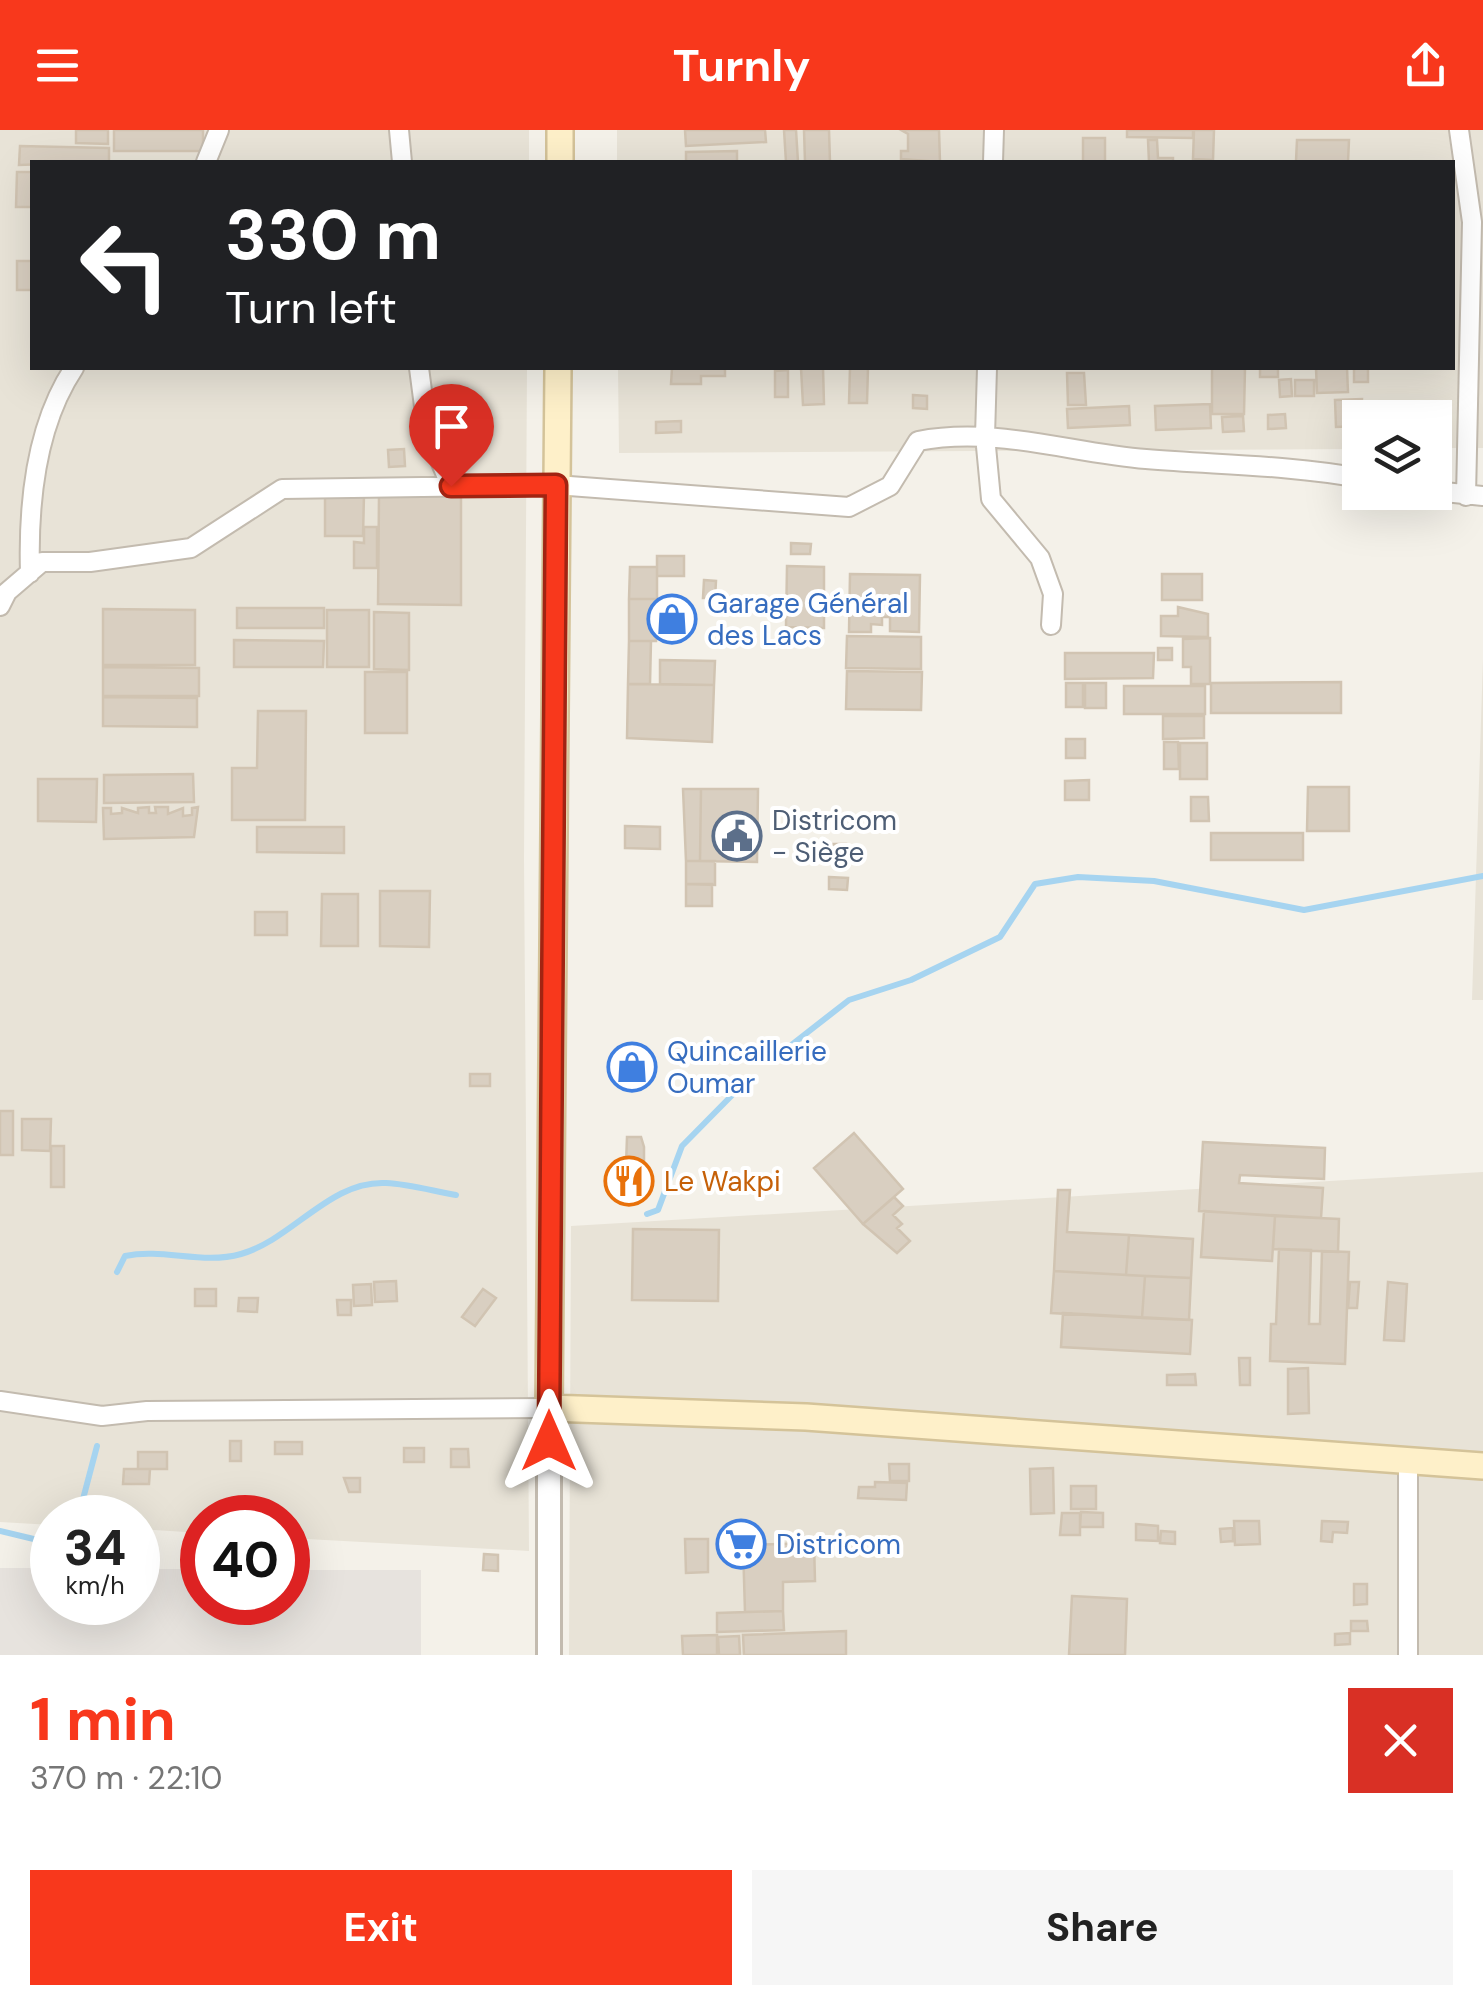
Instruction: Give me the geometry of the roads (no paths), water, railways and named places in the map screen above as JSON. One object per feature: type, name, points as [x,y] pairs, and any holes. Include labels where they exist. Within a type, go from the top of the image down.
[{"type":"main road","points":[[560,130],[560,160]]},
{"type":"main road","points":[[558,370],[549,1408],[806,1417],[1483,1466]]},
{"type":"street","points":[[207,160],[219,130]]},
{"type":"street","points":[[399,130],[402,160]]},
{"type":"street","points":[[993,160],[994,130]]},
{"type":"street","points":[[1459,130],[1472,222],[1475,496]]},
{"type":"street","points":[[30,572],[34,485],[52,412],[73,370]]},
{"type":"street","points":[[420,370],[427,429],[451,486]]},
{"type":"street","points":[[987,370],[985,436],[991,499],[1040,558],[1053,594],[1052,625]]},
{"type":"street","points":[[0,606],[8,592],[42,562],[90,562],[191,548],[282,489],[556,485],[850,506],[890,486],[918,441],[952,435],[985,436],[1144,459],[1296,466],[1342,475]]},
{"type":"street","points":[[0,1401],[102,1416],[146,1411],[549,1408],[549,1655]]},
{"type":"street","points":[[1408,1461],[1408,1655]]},
{"type":"waterway","points":[[790,1046],[849,1000],[911,980],[1000,937],[1035,884],[1078,877],[1154,881],[1304,910],[1483,876]]},
{"type":"waterway","points":[[647,1214],[658,1210],[682,1146],[747,1080]]},
{"type":"waterway","points":[[117,1272],[125,1256],[212,1258],[241,1254],[278,1236],[329,1200],[366,1185],[386,1183],[456,1195]]},
{"type":"waterway","points":[[84,1495],[97,1446]]},
{"type":"waterway","points":[[0,1531],[30,1538]]},
{"type":"place","name":"Garage Général des Lacs","points":[[672,619]]},
{"type":"place","name":"Districom - Siège","points":[[737,836]]},
{"type":"place","name":"Quincaillerie Oumar","points":[[632,1067]]},
{"type":"place","name":"Le Wakpi","points":[[629,1181]]},
{"type":"place","name":"Districom","points":[[741,1544]]}]
